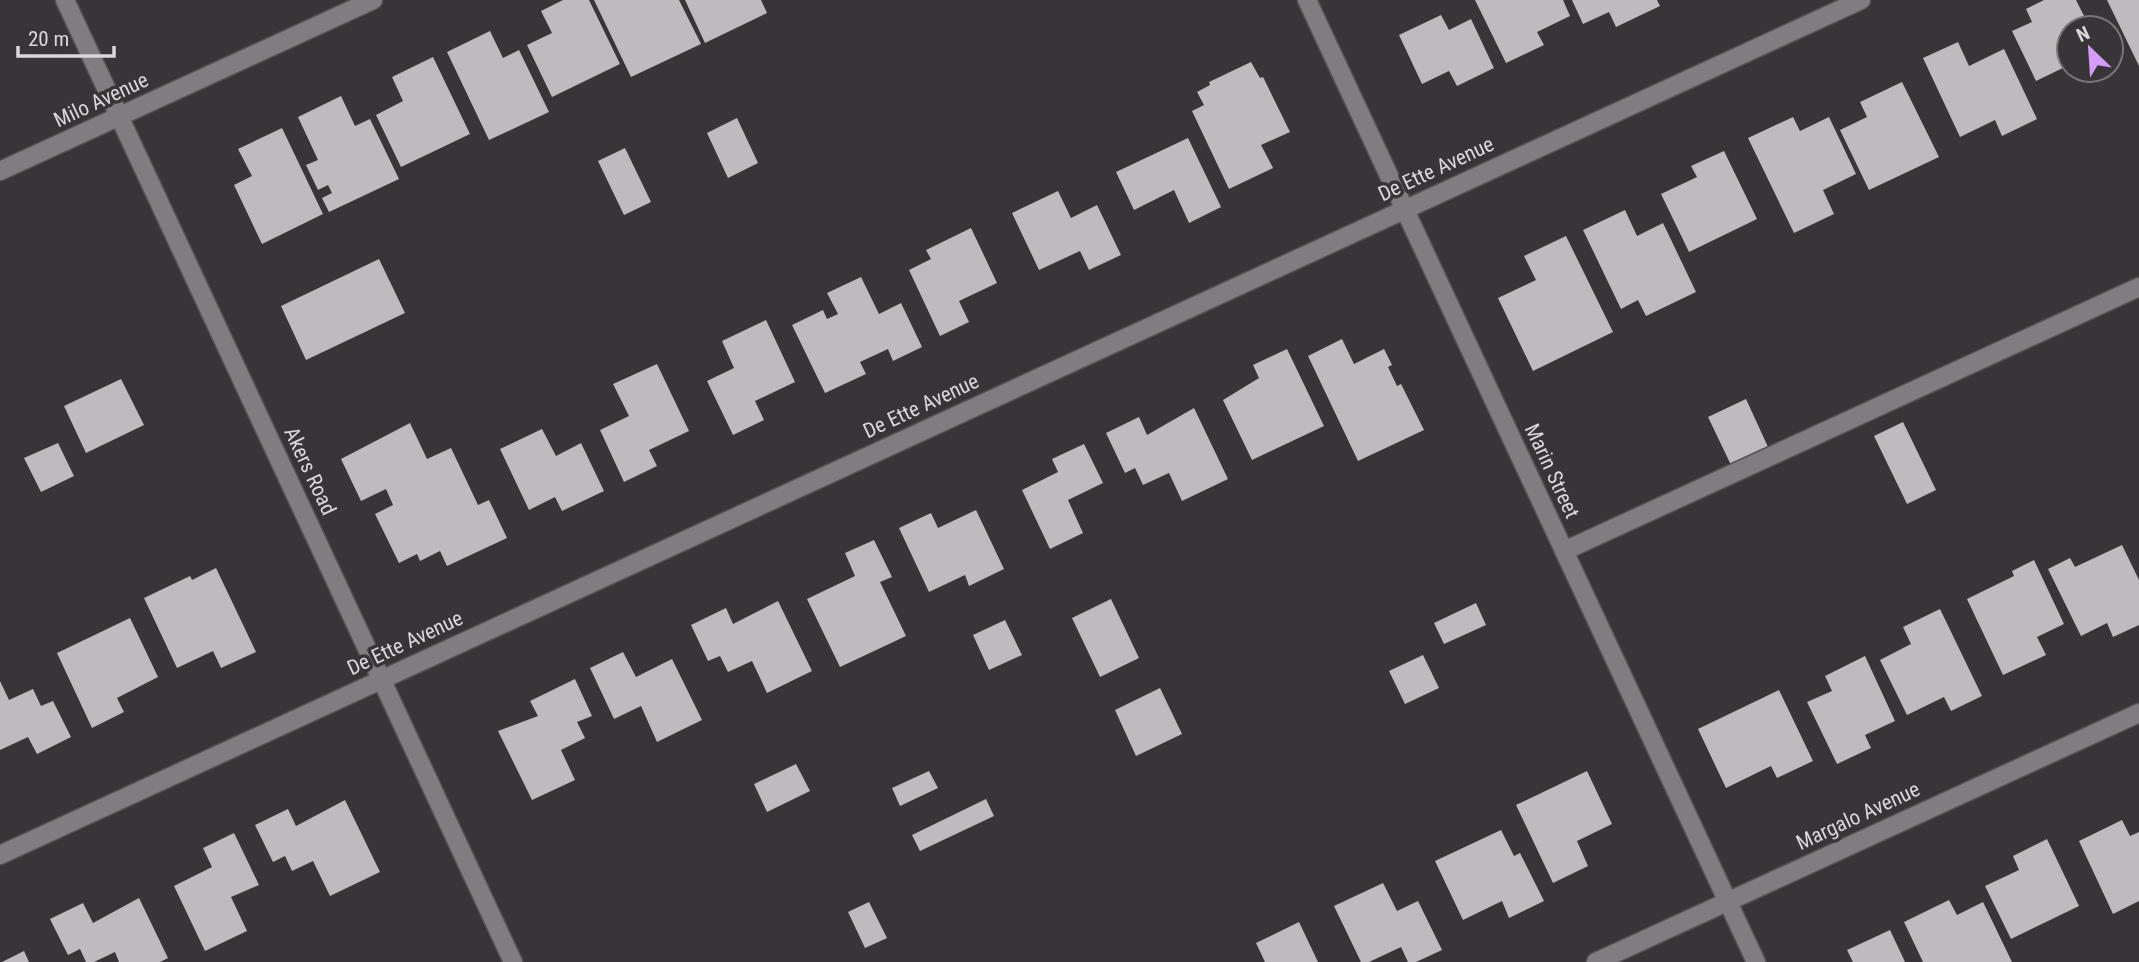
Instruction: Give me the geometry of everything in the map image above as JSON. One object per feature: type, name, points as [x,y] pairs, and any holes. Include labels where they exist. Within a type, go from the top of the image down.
[{"type":"street","name":"Akers Road","points":[[65,0],[513,962]]},
{"type":"street","name":"Milo Avenue","points":[[0,171],[373,0]]},
{"type":"street","name":"Marin Street","points":[[1307,0],[1756,962]]},
{"type":"street","name":"De Ette Avenue","points":[[0,855],[1861,0]]},
{"type":"street","points":[[1564,551],[2139,287]]},
{"type":"street","name":"Margalo Avenue","points":[[1596,962],[2139,713]]},
{"type":"building","points":[[563,0],[589,0],[620,64],[552,97],[527,45],[552,33],[541,11]]},
{"type":"building","points":[[594,0],[679,0],[701,44],[631,77]]},
{"type":"building","points":[[685,0],[761,0],[767,13],[705,43]]},
{"type":"building","points":[[1475,0],[1563,0],[1570,16],[1537,32],[1544,45],[1506,63]]},
{"type":"building","points":[[1572,0],[1657,0],[1660,6],[1616,27],[1609,12],[1583,24]]},
{"type":"building","points":[[2044,0],[2076,0],[2083,14],[2055,14],[2055,72],[2036,81],[2012,31],[2032,22],[2026,9]]},
{"type":"building","points":[[2107,0],[2139,0],[2139,66],[2125,37],[2125,14],[2114,14]]},
{"type":"building","points":[[1441,15],[1449,30],[1471,19],[1494,68],[1457,86],[1449,71],[1422,84],[1399,35]]},
{"type":"building","points":[[490,31],[503,58],[519,50],[549,112],[489,140],[447,52]]},
{"type":"building","points":[[1958,42],[1969,66],[2004,49],[2037,119],[2002,136],[1995,120],[1960,137],[1923,58]]},
{"type":"building","points":[[433,57],[470,134],[401,167],[376,115],[403,101],[392,77]]},
{"type":"building","points":[[1251,62],[1260,78],[1263,77],[1290,132],[1261,145],[1273,168],[1229,189],[1192,111],[1204,105],[1197,92],[1210,85],[1209,82]]},
{"type":"building","points":[[1902,82],[1939,157],[1869,190],[1840,130],[1867,117],[1860,102]]},
{"type":"building","points":[[341,96],[355,126],[370,119],[399,179],[329,212],[322,198],[332,193],[328,185],[318,190],[306,165],[318,160],[298,117]]},
{"type":"building","points":[[1793,117],[1800,131],[1829,117],[1856,174],[1823,190],[1834,214],[1794,233],[1748,138]]},
{"type":"building","points":[[737,118],[758,163],[728,178],[707,133]]},
{"type":"building","points":[[282,128],[323,214],[262,244],[234,185],[252,176],[238,149]]},
{"type":"building","points":[[1188,138],[1221,207],[1189,223],[1174,190],[1134,210],[1116,172]]},
{"type":"building","points":[[625,148],[651,202],[624,215],[598,161]]},
{"type":"building","points":[[1724,151],[1757,219],[1689,252],[1661,194],[1697,177],[1691,166]]},
{"type":"building","points":[[1058,191],[1071,218],[1097,205],[1121,255],[1089,270],[1080,251],[1039,270],[1012,213]]},
{"type":"building","points":[[1625,210],[1637,236],[1663,223],[1696,292],[1646,316],[1638,300],[1621,309],[1583,230]]},
{"type":"building","points":[[971,228],[997,283],[959,301],[969,322],[940,336],[909,270],[931,259],[926,250]]},
{"type":"building","points":[[1566,236],[1613,332],[1533,371],[1498,298],[1536,280],[1524,256]]},
{"type":"building","points":[[379,259],[405,313],[306,360],[281,306]]},
{"type":"building","points":[[861,277],[879,314],[901,303],[922,347],[893,361],[888,349],[860,362],[866,374],[825,393],[792,325],[823,310],[827,319],[838,314],[827,293]]},
{"type":"building","points":[[766,320],[795,382],[755,401],[764,420],[733,435],[707,381],[734,368],[722,341]]},
{"type":"building","points":[[1342,339],[1354,364],[1384,349],[1392,365],[1388,367],[1397,386],[1401,384],[1424,430],[1358,461],[1308,356]]},
{"type":"building","points":[[1287,349],[1324,426],[1252,460],[1223,400],[1259,378],[1253,365]]},
{"type":"building","points":[[657,364],[689,431],[649,450],[657,466],[624,482],[600,430],[629,416],[613,384]]},
{"type":"building","points":[[121,379],[144,425],[86,453],[64,406]]},
{"type":"building","points":[[1746,399],[1768,447],[1731,465],[1708,417]]},
{"type":"building","points":[[1194,408],[1228,479],[1182,501],[1169,473],[1143,485],[1135,468],[1125,473],[1106,433],[1139,417],[1147,435]]},
{"type":"building","points":[[1903,422],[1936,490],[1907,504],[1874,436]]},
{"type":"building","points":[[410,423],[427,459],[451,448],[478,505],[489,500],[507,538],[447,566],[440,551],[420,561],[417,554],[399,563],[375,514],[393,505],[386,489],[361,501],[341,459]]},
{"type":"building","points":[[542,429],[556,456],[581,443],[604,491],[562,511],[555,497],[529,510],[500,449]]},
{"type":"building","points":[[58,443],[74,476],[41,492],[24,458]]},
{"type":"building","points":[[1084,444],[1103,483],[1068,500],[1083,533],[1050,549],[1022,490],[1058,472],[1052,459]]},
{"type":"building","points":[[976,510],[1004,569],[969,586],[965,575],[929,592],[899,528],[931,513],[938,528]]},
{"type":"building","points":[[874,540],[892,577],[880,582],[906,636],[840,667],[807,599],[855,576],[845,553]]},
{"type":"building","points":[[2122,545],[2139,580],[2139,625],[2113,637],[2107,623],[2081,636],[2048,569],[2070,558],[2075,567]]},
{"type":"building","points":[[2034,560],[2064,624],[2037,637],[2046,655],[2003,675],[1967,599],[2014,576],[2012,571]]},
{"type":"building","points":[[216,568],[256,652],[221,668],[213,651],[177,668],[144,598],[190,576],[192,580]]},
{"type":"building","points":[[1111,599],[1139,658],[1100,677],[1072,618]]},
{"type":"building","points":[[778,601],[812,671],[767,693],[752,661],[728,672],[720,656],[708,661],[691,625],[726,608],[733,624]]},
{"type":"building","points":[[1476,603],[1486,625],[1444,644],[1434,623]]},
{"type":"building","points":[[1940,609],[1982,696],[1951,711],[1944,697],[1907,715],[1880,660],[1911,644],[1903,627]]},
{"type":"building","points":[[130,618],[158,677],[117,698],[124,712],[92,728],[57,653]]},
{"type":"building","points":[[1005,620],[1022,655],[989,670],[973,635]]},
{"type":"building","points":[[623,652],[636,677],[672,659],[702,720],[657,742],[641,706],[614,719],[590,668]]},
{"type":"building","points":[[1423,655],[1439,688],[1405,704],[1389,671]]},
{"type":"building","points":[[1865,656],[1895,721],[1865,735],[1871,748],[1837,764],[1807,702],[1832,691],[1825,676]]},
{"type":"building","points":[[575,679],[592,716],[577,722],[585,738],[561,750],[575,780],[532,800],[498,731],[538,716],[530,701]]},
{"type":"building","points":[[0,681],[9,700],[33,689],[41,706],[53,701],[71,737],[37,754],[28,737],[0,750]]},
{"type":"building","points":[[1160,688],[1182,734],[1136,756],[1115,710]]},
{"type":"building","points":[[1779,690],[1813,761],[1777,778],[1771,766],[1726,788],[1698,729]]},
{"type":"building","points":[[796,764],[810,791],[767,812],[754,784]]},
{"type":"building","points":[[929,771],[938,788],[900,806],[892,788]]},
{"type":"building","points":[[1587,771],[1612,824],[1577,841],[1588,866],[1553,883],[1516,805]]},
{"type":"building","points":[[986,799],[994,816],[920,851],[912,835]]},
{"type":"building","points":[[345,800],[380,872],[330,896],[313,861],[292,871],[285,856],[273,862],[255,825],[288,809],[296,826]]},
{"type":"building","points":[[2122,820],[2130,836],[2139,832],[2139,901],[2113,914],[2079,841]]},
{"type":"building","points":[[1501,830],[1514,856],[1520,853],[1544,901],[1509,918],[1502,901],[1463,920],[1435,861]]},
{"type":"building","points":[[234,833],[259,885],[231,897],[247,931],[205,951],[174,886],[212,867],[203,848]]},
{"type":"building","points":[[2047,839],[2079,906],[2011,939],[1985,886],[2019,870],[2013,856]]},
{"type":"building","points":[[1383,883],[1397,911],[1418,901],[1442,950],[1416,962],[1408,962],[1401,947],[1369,962],[1361,962],[1334,906]]},
{"type":"building","points":[[139,898],[168,958],[160,962],[119,962],[115,952],[94,962],[86,962],[80,949],[68,955],[50,919],[83,903],[93,923]]},
{"type":"building","points":[[1949,900],[1957,915],[1983,902],[2012,962],[1923,962],[1904,922]]},
{"type":"building","points":[[869,902],[887,938],[865,948],[848,912]]},
{"type":"building","points":[[1299,922],[1318,962],[1265,962],[1256,943]]},
{"type":"building","points":[[1890,930],[1905,962],[1853,962],[1847,950]]},
{"type":"building","points":[[24,951],[29,962],[2,962]]}]
